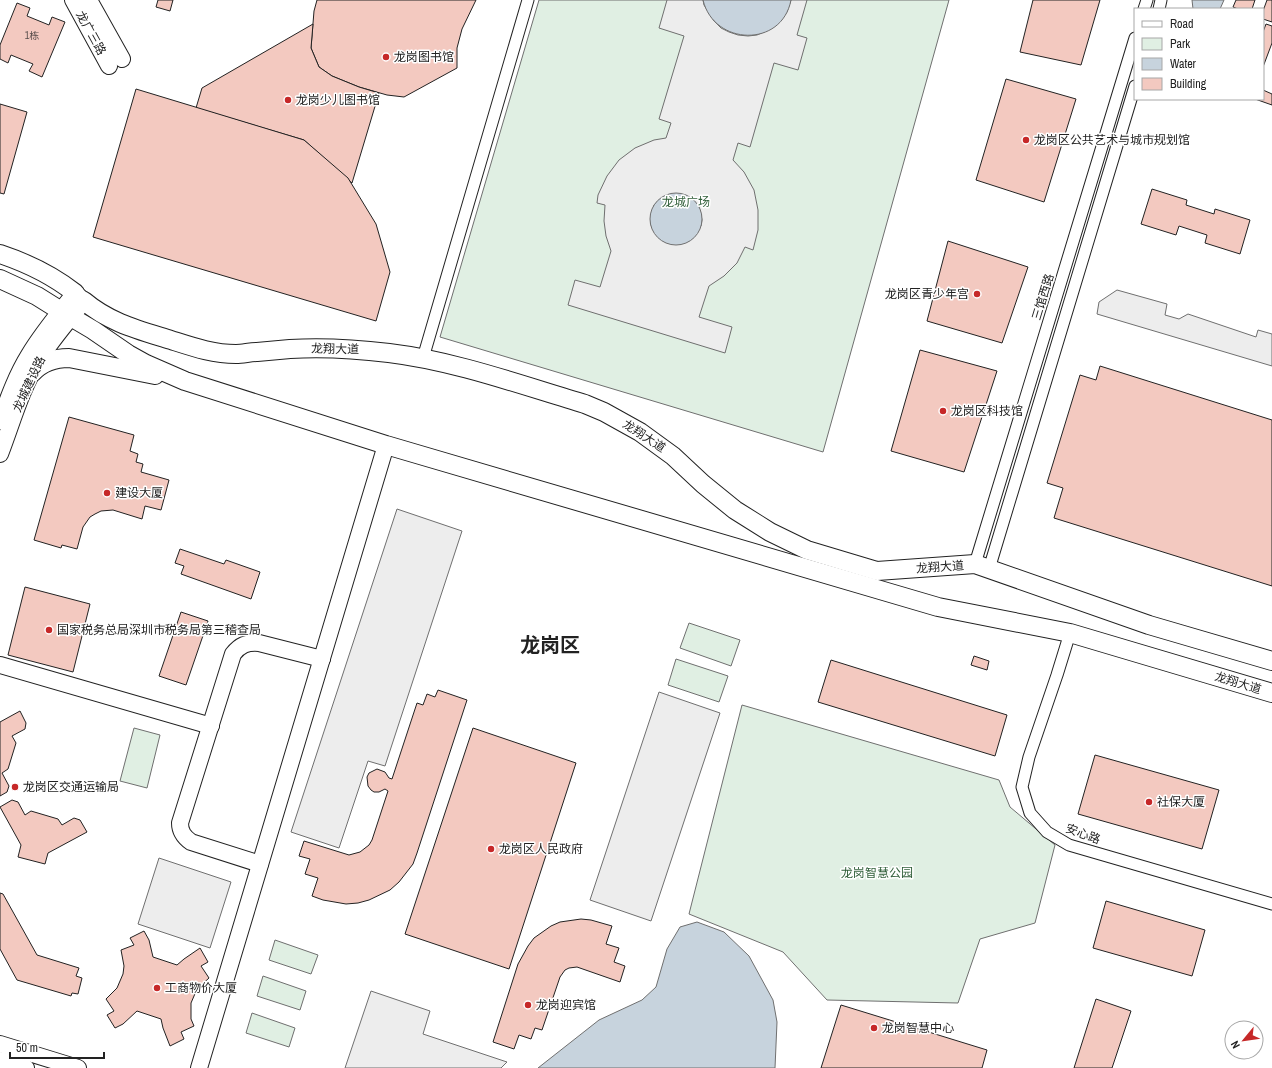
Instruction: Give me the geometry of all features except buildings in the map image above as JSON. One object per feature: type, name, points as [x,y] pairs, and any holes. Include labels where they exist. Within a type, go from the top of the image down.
[{"type":"main road","name":"龙翔大道","points":[[0,254],[32,266],[49,275],[103,315],[125,326],[218,353],[238,354],[291,349],[324,348],[357,349],[390,353],[454,365],[585,404],[604,412],[657,443],[735,510],[770,532],[807,550],[877,571],[982,566],[1149,625],[1272,661]]},
{"type":"main road","name":"龙翔大道","points":[[0,279],[37,296],[93,330],[128,354],[185,381],[386,445],[938,607],[1070,633],[1272,693]]},
{"type":"main road","points":[[32,373],[48,361],[68,358],[185,381]]},
{"type":"street","name":"龙广三路","points":[[73,0],[115,63],[89,0]]},
{"type":"street","points":[[423,358],[528,0]]},
{"type":"street","name":"三馆西路","points":[[982,566],[1134,41]]},
{"type":"street","points":[[982,566],[1134,89]]},
{"type":"street","name":"龙城建设路","points":[[0,421],[28,355],[36,343],[66,314],[80,297]]},
{"type":"street","name":"龙城建设路","points":[[0,454],[20,398],[32,373],[66,314]]},
{"type":"street","points":[[199,1068],[386,445]]},
{"type":"street","name":"安心路","points":[[1070,633],[1029,757],[1022,787],[1030,813],[1047,832],[1069,845],[1272,904]]},
{"type":"street","points":[[260,864],[191,842],[184,837],[181,832],[180,823],[211,726],[230,659],[237,649],[242,645],[259,643],[322,659]]},
{"type":"street","points":[[0,665],[211,726]]},
{"type":"street","points":[[0,1044],[78,1068]]},
{"type":"street","points":[[0,1060],[26,1068]]},
{"type":"green space","name":"龙城广场","points":[[539,0],[949,0],[823,452],[440,337]]},
{"type":"green space","points":[[689,623],[740,640],[731,666],[680,648]]},
{"type":"green space","points":[[676,659],[728,676],[719,702],[668,685]]},
{"type":"green space","name":"龙岗智慧公园","points":[[742,705],[999,780],[1010,807],[1055,845],[1035,923],[980,939],[958,1003],[827,1000],[783,952],[689,914]]},
{"type":"green space","points":[[134,728],[160,735],[147,788],[120,781]]},
{"type":"green space","points":[[275,940],[318,955],[311,974],[269,960]]},
{"type":"green space","points":[[263,976],[306,991],[300,1010],[257,996]]},
{"type":"green space","points":[[252,1013],[295,1028],[289,1047],[246,1033]]},
{"type":"shaded area","points":[[667,0],[703,0],[704,5],[714,21],[721,28],[738,35],[748,36],[757,35],[766,31],[781,20],[787,12],[791,0],[807,0],[797,35],[807,38],[798,70],[774,63],[750,147],[738,143],[733,160],[744,172],[754,190],[758,210],[758,230],[753,250],[745,247],[737,263],[724,276],[709,286],[699,317],[732,327],[725,353],[568,305],[575,280],[600,287],[611,251],[606,236],[604,221],[605,205],[597,203],[598,195],[607,176],[619,160],[635,148],[654,140],[666,138],[671,123],[659,119],[684,36],[659,28]],"holes":[[[690,197],[699,207],[702,220],[701,226],[669,243],[663,241],[651,225],[654,205],[659,200]]]},
{"type":"shaded area","points":[[1117,290],[1167,304],[1165,315],[1179,319],[1188,314],[1256,337],[1258,330],[1272,334],[1272,366],[1097,314],[1099,302]]},
{"type":"shaded area","points":[[397,509],[462,531],[385,766],[368,761],[339,848],[291,832]]},
{"type":"shaded area","points":[[659,692],[720,713],[651,921],[590,900]]},
{"type":"shaded area","points":[[159,858],[231,882],[210,948],[138,924]]},
{"type":"shaded area","points":[[371,991],[430,1011],[423,1034],[507,1062],[501,1068],[345,1068]]},
{"type":"water","points":[[703,0],[791,0],[785,16],[775,27],[762,33],[748,35],[733,33],[720,26],[710,15]]},
{"type":"water","points":[[1192,0],[1224,0],[1220,8],[1193,8]]},
{"type":"water","points":[[676,193],[686,195],[694,201],[700,209],[702,219],[700,229],[694,237],[686,243],[676,245],[666,243],[658,237],[652,229],[650,219],[652,209],[658,201],[666,195]]},
{"type":"water","points":[[697,922],[724,932],[749,956],[773,1000],[777,1022],[775,1068],[538,1068],[599,1020],[642,1000],[656,987],[667,949],[680,927]]},
{"type":"place","name":"龙岗图书馆","points":[[386,57]]},
{"type":"place","name":"龙岗少儿图书馆","points":[[288,100]]},
{"type":"place","name":"龙岗区公共艺术与城市规划馆","points":[[1026,140]]},
{"type":"place","name":"龙岗区青少年宫","points":[[977,294]]},
{"type":"place","name":"龙岗区科技馆","points":[[943,411]]},
{"type":"place","name":"建设大厦","points":[[107,493]]},
{"type":"place","name":"国家税务总局深圳市税务局第三稽查局","points":[[49,630]]},
{"type":"place","name":"龙岗区交通运输局","points":[[15,787]]},
{"type":"place","name":"社保大厦","points":[[1149,802]]},
{"type":"place","name":"龙岗区人民政府","points":[[491,849]]},
{"type":"place","name":"工商物价大厦","points":[[157,988]]},
{"type":"place","name":"龙岗迎宾馆","points":[[528,1005]]},
{"type":"place","name":"龙岗智慧中心","points":[[874,1028]]},
{"type":"district","name":"龙岗区","points":[[550,644]]}]
